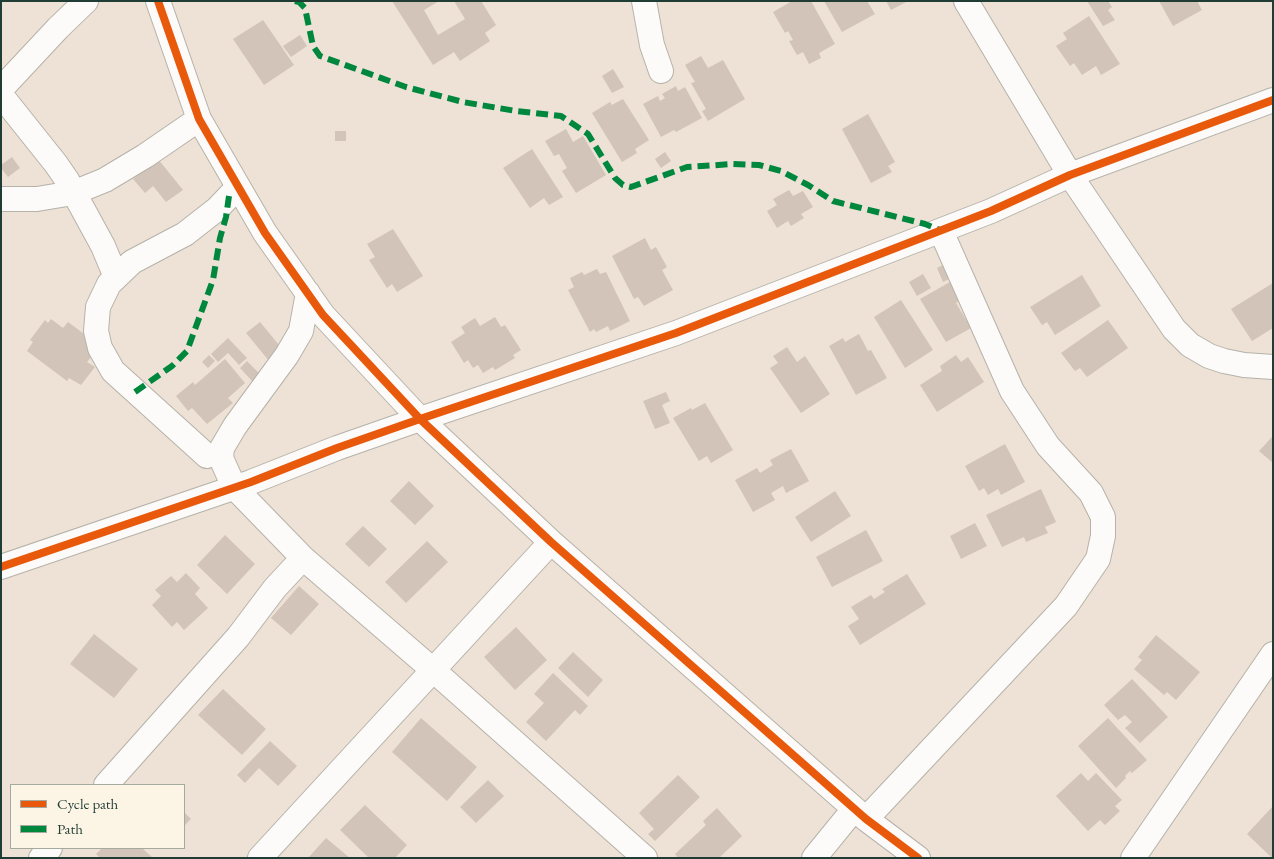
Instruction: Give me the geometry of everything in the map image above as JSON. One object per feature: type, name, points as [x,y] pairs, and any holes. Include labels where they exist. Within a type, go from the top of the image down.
[{"type":"street","points":[[1,89],[86,1]]},
{"type":"street","points":[[158,1],[199,119],[265,233],[323,315],[420,419],[552,542],[860,814],[918,858]]},
{"type":"street","points":[[644,1],[652,45],[661,71]]},
{"type":"street","points":[[966,1],[1070,175],[1174,329],[1190,345],[1224,362],[1273,367]]},
{"type":"street","points":[[1,95],[56,164],[103,246],[116,277]]},
{"type":"street","points":[[1,567],[234,487],[420,419],[676,333],[991,211],[1070,175],[1273,100]]},
{"type":"street","points":[[1,199],[37,199],[73,193],[105,180],[152,152],[199,119]]},
{"type":"street","points":[[207,456],[113,371],[100,348],[96,331],[98,306],[109,284],[132,262],[185,234],[217,209],[238,187]]},
{"type":"street","points":[[814,858],[1066,606],[1098,559],[1103,536],[1103,518],[1091,493],[1048,446],[1012,391],[941,231]]},
{"type":"street","points":[[308,293],[301,331],[235,426],[222,448],[221,458],[234,487],[303,558],[433,670],[645,858]]},
{"type":"street","points":[[260,858],[552,542]]},
{"type":"street","points":[[107,784],[238,637],[275,588],[303,558]]},
{"type":"street","points":[[1133,858],[1273,654]]},
{"type":"building","points":[[392,1],[439,1],[424,10],[438,35],[465,19],[454,1],[481,1],[496,25],[485,33],[490,41],[460,61],[454,52],[433,65]]},
{"type":"building","points":[[792,1],[811,1],[835,44],[819,53],[821,58],[809,64],[803,52],[797,55],[789,41],[793,40],[788,31],[785,33],[773,12]]},
{"type":"building","points":[[824,1],[867,1],[875,14],[842,32]]},
{"type":"building","points":[[886,1],[908,1],[891,10]]},
{"type":"building","points":[[1087,1],[1108,1],[1112,7],[1108,10],[1115,20],[1103,26]]},
{"type":"building","points":[[1159,1],[1197,1],[1202,10],[1173,26]]},
{"type":"building","points":[[1089,16],[1120,64],[1101,75],[1096,66],[1082,75],[1074,63],[1070,66],[1056,46],[1067,39],[1063,33]]},
{"type":"building","points":[[263,20],[294,65],[264,85],[233,39]]},
{"type":"building","points":[[300,35],[307,46],[291,57],[283,46]]},
{"type":"building","points":[[701,56],[708,68],[723,60],[745,99],[708,121],[702,111],[706,109],[691,83],[695,82],[685,65]]},
{"type":"building","points":[[613,69],[624,87],[612,93],[602,76]]},
{"type":"building","points":[[676,86],[678,91],[685,87],[702,118],[676,132],[674,130],[661,137],[643,104],[658,96],[660,101],[665,98],[662,94]]},
{"type":"building","points":[[623,99],[649,140],[635,149],[637,153],[622,162],[592,113],[610,102],[612,105]]},
{"type":"building","points":[[868,114],[895,162],[888,166],[892,172],[871,183],[842,129]]},
{"type":"building","points":[[566,129],[573,142],[583,136],[606,175],[576,193],[562,171],[567,168],[559,154],[554,156],[545,141]]},
{"type":"building","points":[[335,131],[346,131],[346,141],[335,141]]},
{"type":"building","points":[[532,149],[563,197],[549,205],[544,198],[530,208],[503,168]]},
{"type":"building","points":[[665,152],[671,161],[661,168],[655,159]]},
{"type":"building","points":[[12,157],[20,168],[8,177],[1,168],[1,165]]},
{"type":"building","points":[[158,159],[183,190],[166,202],[153,186],[145,193],[133,179]]},
{"type":"building","points":[[789,190],[793,196],[803,191],[813,207],[801,214],[804,218],[791,226],[788,221],[777,228],[767,211],[777,205],[773,199]]},
{"type":"building","points":[[393,229],[423,276],[397,292],[392,284],[387,288],[369,260],[375,257],[367,244]]},
{"type":"building","points":[[645,238],[651,250],[656,247],[667,267],[662,270],[673,290],[644,306],[638,297],[634,299],[612,256]]},
{"type":"building","points":[[945,264],[953,277],[943,282],[937,268]]},
{"type":"building","points":[[597,269],[600,274],[606,272],[630,321],[610,331],[608,326],[596,332],[594,329],[590,332],[568,290],[574,287],[570,278],[582,272],[584,275]]},
{"type":"building","points":[[923,274],[931,288],[917,296],[909,282]]},
{"type":"building","points":[[1082,275],[1101,306],[1055,335],[1047,322],[1042,325],[1030,307]]},
{"type":"building","points":[[950,282],[960,300],[956,303],[971,328],[946,342],[920,299]]},
{"type":"building","points":[[1273,283],[1273,328],[1252,341],[1231,309]]},
{"type":"building","points":[[901,300],[933,350],[905,368],[874,317]]},
{"type":"building","points":[[495,317],[501,327],[505,325],[521,350],[513,355],[515,358],[495,370],[493,367],[483,373],[478,365],[473,368],[468,360],[464,363],[451,342],[465,333],[461,327],[475,318],[480,326]]},
{"type":"building","points":[[51,319],[63,328],[68,322],[95,342],[97,350],[87,362],[95,367],[81,385],[69,378],[67,381],[27,351],[33,342],[30,340],[45,320],[48,323]]},
{"type":"building","points":[[1108,320],[1128,348],[1087,377],[1080,368],[1075,371],[1061,353]]},
{"type":"building","points":[[260,322],[284,351],[270,362],[246,333]]},
{"type":"building","points":[[859,334],[868,351],[871,350],[887,378],[856,395],[829,346],[843,338],[845,342]]},
{"type":"building","points":[[228,338],[247,358],[239,365],[228,353],[218,362],[211,354]]},
{"type":"building","points":[[787,347],[797,362],[805,356],[830,394],[801,413],[770,368],[778,363],[773,356]]},
{"type":"building","points":[[209,355],[215,361],[208,368],[202,362]]},
{"type":"building","points":[[956,355],[961,362],[968,357],[984,382],[937,412],[920,385],[942,371],[940,366]]},
{"type":"building","points":[[225,359],[245,383],[228,398],[233,403],[207,424],[192,408],[188,411],[176,396],[193,382],[195,385]]},
{"type":"building","points":[[247,361],[260,374],[252,381],[240,368]]},
{"type":"building","points":[[666,392],[670,401],[662,405],[670,423],[655,429],[643,401]]},
{"type":"building","points":[[705,403],[733,450],[711,463],[707,456],[699,461],[673,418]]},
{"type":"building","points":[[1273,436],[1273,463],[1259,451]]},
{"type":"building","points":[[1005,444],[1025,482],[1001,495],[998,489],[988,495],[984,488],[979,491],[965,466]]},
{"type":"building","points":[[791,449],[809,481],[786,493],[783,486],[771,493],[775,500],[753,512],[735,480],[757,468],[760,473],[773,465],[770,460]]},
{"type":"building","points":[[409,481],[434,506],[415,525],[390,501]]},
{"type":"building","points":[[1041,489],[1056,522],[1045,527],[1048,533],[1026,542],[1024,537],[1002,547],[986,515]]},
{"type":"building","points":[[835,491],[851,516],[811,542],[795,517]]},
{"type":"building","points":[[975,523],[987,546],[961,559],[950,536]]},
{"type":"building","points":[[363,526],[387,549],[369,567],[345,544]]},
{"type":"building","points":[[866,530],[883,561],[832,587],[816,557]]},
{"type":"building","points":[[225,535],[255,564],[227,594],[197,565]]},
{"type":"building","points":[[427,541],[448,562],[406,603],[385,582]]},
{"type":"building","points":[[186,573],[200,588],[195,594],[208,608],[184,630],[177,622],[172,627],[152,605],[161,596],[155,590],[171,576],[177,582]]},
{"type":"building","points":[[907,574],[926,604],[860,645],[848,626],[859,619],[851,607],[871,595],[874,599],[885,592],[882,589]]},
{"type":"building","points":[[299,586],[319,604],[291,635],[271,618]]},
{"type":"building","points":[[516,627],[547,660],[515,690],[484,657]]},
{"type":"building","points":[[94,634],[138,669],[114,698],[70,664]]},
{"type":"building","points":[[1156,635],[1200,672],[1176,700],[1167,692],[1164,695],[1134,669],[1142,660],[1138,657]]},
{"type":"building","points":[[573,652],[603,680],[588,697],[558,668]]},
{"type":"building","points":[[553,673],[588,706],[580,715],[575,710],[546,741],[526,722],[544,703],[534,694]]},
{"type":"building","points":[[1132,679],[1168,717],[1140,743],[1125,728],[1132,722],[1125,715],[1118,720],[1104,705]]},
{"type":"building","points":[[223,689],[266,729],[242,755],[198,715]]},
{"type":"building","points":[[421,718],[477,767],[447,801],[392,752]]},
{"type":"building","points":[[1108,718],[1147,760],[1132,773],[1130,771],[1116,788],[1078,746]]},
{"type":"building","points":[[270,741],[297,766],[278,786],[259,768],[245,783],[237,775]]},
{"type":"building","points":[[1081,773],[1088,781],[1096,773],[1122,800],[1115,806],[1120,811],[1105,825],[1100,820],[1088,831],[1056,796]]},
{"type":"building","points":[[678,775],[700,797],[655,841],[648,834],[654,829],[639,813]]},
{"type":"building","points":[[488,780],[504,796],[476,823],[460,807]]},
{"type":"building","points":[[365,805],[407,845],[395,858],[369,858],[340,830]]},
{"type":"building","points":[[1273,806],[1273,858],[1272,858],[1247,834]]},
{"type":"building","points":[[717,808],[742,836],[719,858],[678,858],[675,854],[706,825],[703,821]]},
{"type":"building","points":[[185,813],[191,819],[185,825]]},
{"type":"building","points":[[326,838],[350,858],[308,858]]},
{"type":"building","points":[[101,849],[143,849],[153,858],[100,858],[96,854]]},
{"type":"marked path","points":[[295,1],[305,8],[313,46],[320,56],[406,87],[463,102],[561,116],[588,134],[615,178],[623,185],[631,187],[687,167],[733,164],[759,165],[781,171],[833,201],[925,224],[940,230]]},
{"type":"marked path","points":[[135,392],[172,366],[187,351],[213,280],[229,196]]},
{"type":"cycle path","points":[[158,1],[199,119],[265,233],[323,315],[420,419],[551,542],[866,819],[918,858]]},
{"type":"cycle path","points":[[1,567],[251,482],[337,448],[420,419],[676,333],[991,211],[1070,175],[1273,100]]}]
